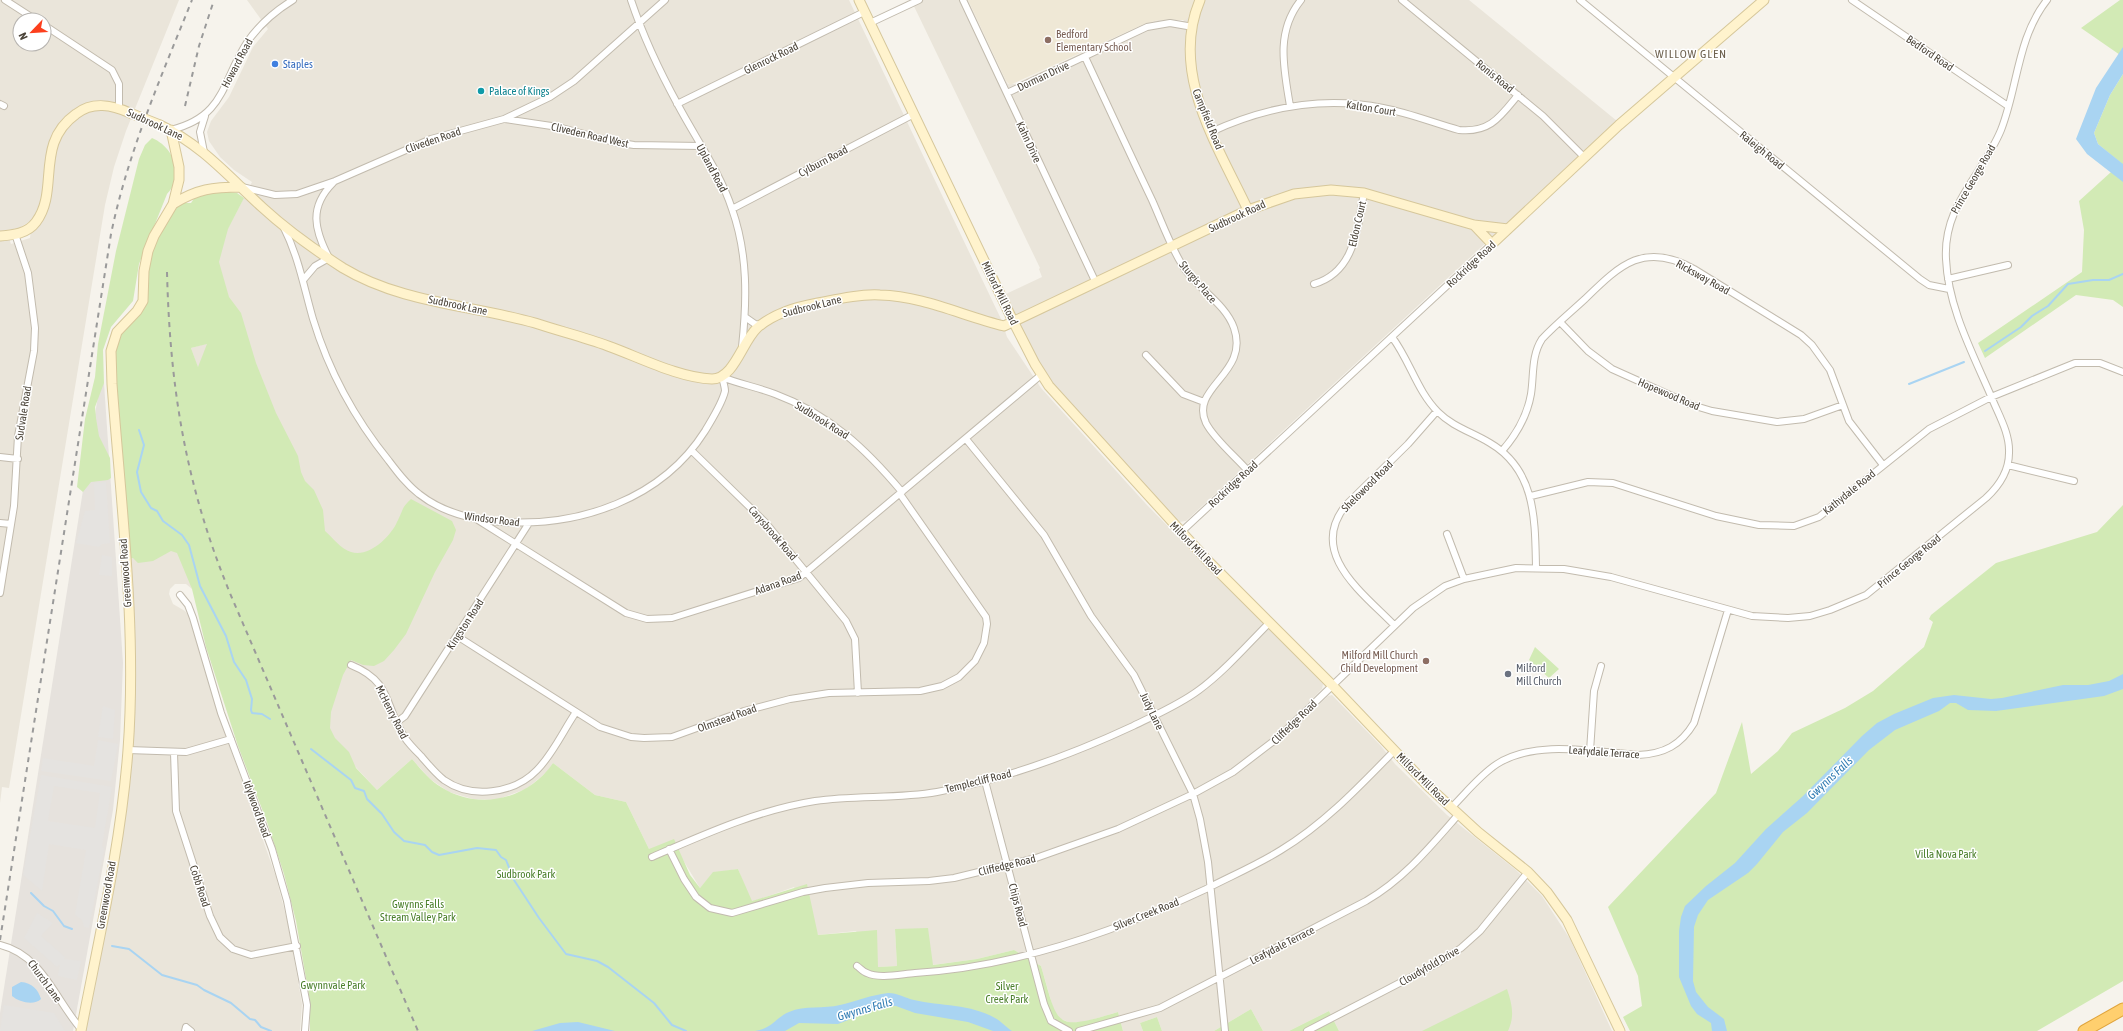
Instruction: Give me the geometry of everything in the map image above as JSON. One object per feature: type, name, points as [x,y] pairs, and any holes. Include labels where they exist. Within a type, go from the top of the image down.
[{"type":"highway","points":[[2084,1031],[2123,1009]]},
{"type":"street","points":[[4,0],[23,12]]},
{"type":"street","name":"Howard Road","points":[[204,152],[200,132],[205,116],[221,94],[247,42],[272,14],[293,0]]},
{"type":"street","name":"Upland Road","points":[[631,0],[639,22],[677,104],[715,171],[732,209],[739,231],[745,268],[745,317],[742,348]]},
{"type":"street","name":"Cliveden Road","points":[[173,204],[195,192],[205,189],[241,187],[286,196],[311,190],[432,139],[504,119],[550,97],[574,81],[598,62],[639,22],[665,0]]},
{"type":"street","name":"Milford Mill Road","points":[[859,0],[1014,323],[1042,375],[1058,398],[1181,532],[1332,685],[1394,752],[1458,815],[1528,872],[1547,892],[1567,920],[1620,1031]]},
{"type":"street","points":[[870,23],[919,0]]},
{"type":"street","name":"Kahn Drive","points":[[963,0],[1096,283]]},
{"type":"street","name":"Campfield Road","points":[[1200,0],[1193,27],[1191,66],[1194,84],[1199,105],[1248,210]]},
{"type":"street","points":[[1290,106],[1283,59],[1283,46],[1287,23],[1301,0]]},
{"type":"street","name":"Ronis Road","points":[[1402,0],[1556,127],[1584,157]]},
{"type":"street","name":"Raleigh Road","points":[[1580,0],[1920,279],[1929,285],[1949,289]]},
{"type":"street","name":"Rockridge Road","points":[[1181,532],[1584,157],[1764,0]]},
{"type":"street","name":"Bedford Road","points":[[1852,0],[2008,106]]},
{"type":"street","name":"Prince George Road","points":[[1332,685],[1394,625],[1429,596],[1464,579],[1495,571],[1536,567],[1589,572],[1752,616],[1788,618],[1810,616],[1848,604],[1882,583],[1986,498],[2003,478],[2008,465],[2008,438],[1965,336],[1949,289],[1946,241],[1954,209],[1992,148],[2001,130],[2024,42],[2031,25],[2048,0]]},
{"type":"street","name":"Glenrock Road","points":[[677,104],[864,12]]},
{"type":"street","name":"Dorman Drive","points":[[1007,93],[1155,25],[1170,23],[1193,27]]},
{"type":"street","points":[[52,30],[112,70],[121,92],[119,108]]},
{"type":"street","name":"Sturgis Place","points":[[1085,57],[1183,266],[1226,315],[1236,334],[1238,342],[1235,358],[1231,367],[1211,390],[1204,402]]},
{"type":"street","name":"Kalton Court","points":[[1211,132],[1252,115],[1290,106],[1325,103],[1363,105],[1399,112],[1459,130],[1478,130],[1493,123],[1518,95]]},
{"type":"street","name":"Sudbrook Lane","points":[[0,236],[15,234],[30,228],[40,216],[45,196],[52,149],[60,129],[74,116],[87,108],[104,105],[119,108],[160,125],[186,138],[204,152],[283,225],[346,269],[390,289],[533,323],[604,345],[669,369],[695,376],[713,379],[722,377],[734,364],[742,348],[761,325],[776,316],[799,307],[844,298],[881,295],[924,302],[1004,326],[1014,323]]},
{"type":"street","name":"Cylburn Road","points":[[732,209],[914,114]]},
{"type":"street","name":"Howard Road","points":[[171,130],[187,126],[205,116]]},
{"type":"street","name":"Cliveden Road West","points":[[504,119],[558,127],[614,142],[634,145],[701,146]]},
{"type":"street","name":"Greenwood Road","points":[[81,1030],[117,837],[128,750],[130,640],[111,351],[117,332],[137,311],[143,301],[144,271],[148,251],[154,236],[173,204],[179,180],[179,167],[171,130]]},
{"type":"street","points":[[304,279],[315,266],[329,258],[320,239],[316,210],[323,193],[335,181]]},
{"type":"street","name":"Sudbrook Road","points":[[1014,323],[1248,210],[1280,197],[1311,191],[1330,190],[1364,193],[1474,225],[1508,229]]},
{"type":"street","name":"Eldon Court","points":[[1314,284],[1335,274],[1348,258],[1356,238],[1364,193]]},
{"type":"street","name":"Windsor Road","points":[[283,225],[298,258],[320,339],[333,372],[357,417],[372,440],[418,493],[443,510],[475,518],[529,523],[576,518],[610,507],[648,488],[662,478],[691,450],[714,417],[725,390],[722,377]]},
{"type":"street","points":[[1474,225],[1492,244]]},
{"type":"street","name":"Sudvale Road","points":[[0,593],[11,524],[18,459],[18,436],[31,370],[35,328],[28,273],[15,234]]},
{"type":"street","name":"Ricksway Road","points":[[1502,451],[1519,429],[1525,417],[1531,393],[1535,354],[1538,346],[1548,333],[1620,267],[1640,258],[1655,256],[1666,258],[1688,266],[1801,335],[1812,345],[1830,370],[1856,432],[1883,465]]},
{"type":"street","points":[[1948,279],[2008,265]]},
{"type":"street","points":[[745,317],[755,324],[761,325]]},
{"type":"street","name":"Hopewood Road","points":[[1560,322],[1588,351],[1612,369],[1692,405],[1712,411],[1777,422],[1804,419],[1843,404]]},
{"type":"street","points":[[1392,337],[1404,354],[1423,394],[1437,411],[1455,425],[1492,444],[1502,451],[1516,467],[1531,496],[1535,528],[1536,567]]},
{"type":"street","points":[[1146,355],[1183,394],[1204,402],[1204,417],[1211,431],[1248,471]]},
{"type":"street","name":"Kathydale Road","points":[[1531,496],[1588,482],[1613,482],[1716,516],[1759,525],[1794,526],[1819,517],[1929,429],[1991,397],[2075,363],[2100,362],[2123,372]]},
{"type":"street","name":"Adana Road","points":[[475,518],[626,613],[647,619],[665,619],[683,615],[799,578],[1042,375]]},
{"type":"street","name":"Sudbrook Road","points":[[722,377],[775,394],[817,414],[857,442],[901,493],[950,569],[984,612],[987,624]]},
{"type":"street","name":"Shelowood Road","points":[[1394,625],[1341,569],[1335,554],[1333,529],[1340,512],[1346,505],[1394,458],[1437,411]]},
{"type":"street","name":"Judy Lane","points":[[966,439],[1044,535],[1091,616],[1134,675],[1155,715],[1192,794],[1205,844],[1225,1031]]},
{"type":"street","name":"Carysbrook Road","points":[[691,450],[756,513],[851,630],[856,651],[858,693]]},
{"type":"street","points":[[0,457],[18,459]]},
{"type":"street","points":[[2008,465],[2074,481]]},
{"type":"street","points":[[0,523],[11,524]]},
{"type":"street","name":"Kingston Road","points":[[397,722],[406,716],[529,523]]},
{"type":"street","points":[[1447,534],[1464,579]]},
{"type":"street","name":"Idylwood Road","points":[[180,595],[188,605],[193,618],[231,739],[272,849],[287,901],[297,946],[307,1005],[305,1031]]},
{"type":"street","name":"Leafydale Terrace","points":[[1452,808],[1484,774],[1507,758],[1530,750],[1543,749],[1638,756],[1653,754],[1674,746],[1682,740],[1694,723],[1728,610]]},
{"type":"street","name":"Templecliff Road","points":[[652,857],[739,820],[791,805],[841,798],[935,792],[985,781],[1064,756],[1155,715],[1199,690],[1270,622]]},
{"type":"street","name":"Olmstead Road","points":[[457,636],[576,712],[615,733],[637,738],[658,738],[684,734],[766,704],[809,696],[932,690],[951,682],[963,674],[975,661],[984,643],[987,624]]},
{"type":"street","name":"McHenry Road","points":[[351,665],[370,675],[378,682],[390,702],[397,722],[406,740],[445,780],[463,788],[485,792],[512,786],[536,771],[576,712]]},
{"type":"street","points":[[1590,752],[1594,691],[1601,666]]},
{"type":"street","name":"Cliffedge Road","points":[[669,849],[684,879],[696,897],[710,908],[732,914],[789,896],[826,888],[868,883],[929,881],[954,878],[1007,865],[1095,839],[1192,794],[1233,772],[1264,751],[1332,685]]},
{"type":"street","points":[[128,750],[174,752],[195,750],[231,739]]},
{"type":"street","name":"Cobb Road","points":[[174,752],[176,811],[210,916],[220,937],[233,949],[251,955],[297,946]]},
{"type":"street","name":"Silver Creek Road","points":[[857,966],[867,973],[877,975],[926,973],[980,966],[1030,953],[1116,927],[1261,862],[1300,837],[1338,806],[1394,752]]},
{"type":"street","name":"Chips Road","points":[[985,781],[1047,1015],[1056,1025],[1069,1031]]},
{"type":"street","name":"Leafydale Terrace","points":[[1079,1031],[1147,1012],[1220,977],[1366,901],[1390,886],[1412,868],[1458,815]]},
{"type":"street","name":"Cloudyfold Drive","points":[[1307,1031],[1438,963],[1461,948],[1480,931],[1528,872]]},
{"type":"street","name":"Church Lane","points":[[0,945],[20,952],[31,960],[81,1030]]},
{"type":"shaded area","points":[[0,0],[179,0],[126,131],[114,167],[105,205],[9,788],[2,787],[0,803],[0,238],[9,238],[11,244],[30,238],[32,220],[19,228],[0,231]]},
{"type":"shaded area","points":[[247,0],[849,0],[1001,319],[1007,337],[1041,388],[1146,504],[1323,684],[1322,689],[1289,722],[1294,728],[1328,696],[1332,695],[1381,746],[1395,764],[1447,815],[1516,870],[1542,896],[1570,939],[1612,1031],[1339,1031],[1329,1011],[1289,1031],[1263,1031],[1251,1009],[1214,1031],[1162,1031],[1157,1017],[1140,1023],[1143,1031],[1123,1031],[1118,1012],[1084,1022],[1071,1023],[1061,1019],[1054,1011],[1041,966],[1014,950],[977,959],[932,965],[895,929],[897,966],[878,967],[856,931],[818,935],[794,887],[751,902],[738,869],[713,873],[700,888],[683,860],[649,849],[626,802],[595,795],[553,763],[547,772],[526,789],[496,800],[473,799],[449,792],[430,779],[412,759],[377,790],[324,733],[191,348],[241,334],[192,277],[224,236],[252,182],[234,170],[220,157],[209,141],[207,132],[211,121],[229,97],[253,47],[268,29]]},
{"type":"shaded area","points":[[911,0],[968,0],[1006,81],[1008,84],[1015,84],[1142,25],[1158,20],[1183,21],[1189,16],[1194,0],[1469,0],[1617,121],[1186,521],[1179,522],[1061,394],[1038,361],[1006,294],[1042,277],[1040,268]]},
{"type":"shaded area","name":"Bedford Elementary School","points":[[968,0],[1194,0],[1189,16],[1185,20],[1158,20],[1142,25],[1010,85],[1006,81]]},
{"type":"shaded area","points":[[101,377],[104,383],[123,663],[120,740],[113,810],[73,1031],[0,1031],[0,1013]]},
{"type":"shaded area","points":[[106,482],[110,543],[102,544],[99,547],[76,543],[85,511],[95,510],[94,483]]},
{"type":"shaded area","points":[[182,545],[192,589],[186,584],[175,584],[170,589],[169,594],[173,604],[185,611],[189,616],[215,704],[276,877],[288,924],[302,1004],[300,1031],[84,1031],[130,784],[136,663],[129,559]]},
{"type":"shaded area","points":[[102,555],[112,557],[112,576],[99,575]]},
{"type":"shaded area","points":[[103,706],[115,710],[113,739],[98,737]]},
{"type":"shaded area","points":[[98,740],[118,744],[111,781],[41,771],[43,758],[94,766]]},
{"type":"shaded area","points":[[41,775],[112,787],[102,845],[104,850],[89,928],[84,927],[82,920],[75,915],[86,850],[49,844],[42,891],[23,875]],"holes":[[[54,786],[100,793],[95,828],[48,821]]]},
{"type":"shaded area","points":[[37,913],[53,923],[41,936],[65,957],[64,959],[81,961],[77,980],[58,976],[60,964],[57,967],[24,938]]},
{"type":"shaded area","points":[[4,1005],[54,1013],[65,1031],[0,1031]]},
{"type":"green space","points":[[2120,0],[2123,0],[2123,57],[2081,28]]},
{"type":"green space","points":[[2123,74],[2123,307],[2113,300],[2076,295],[1985,358],[1978,343],[2082,272],[2084,230],[2079,201],[2121,163],[2098,144],[2094,133],[2110,95]]},
{"type":"green space","points":[[152,138],[160,142],[171,155],[176,171],[175,179],[167,194],[139,264],[133,301],[111,327],[103,350],[104,383],[95,407],[99,436],[110,458],[111,478],[108,480],[91,482],[83,492],[77,487],[85,419],[95,377],[98,344],[116,251],[139,159],[145,145]]},
{"type":"green space","name":"Gwynns Falls Stream Valley Park","points":[[224,191],[237,193],[244,198],[228,229],[219,262],[229,297],[241,313],[256,363],[276,413],[298,456],[301,472],[305,481],[314,490],[323,510],[325,531],[347,551],[358,553],[365,552],[372,549],[385,539],[394,528],[404,507],[411,499],[452,521],[456,530],[453,540],[435,572],[406,634],[384,661],[374,666],[363,665],[351,660],[343,675],[331,712],[330,728],[335,738],[349,752],[356,768],[377,790],[412,759],[433,781],[455,794],[471,799],[486,800],[502,798],[530,786],[543,776],[553,763],[595,795],[626,802],[649,849],[674,839],[690,875],[700,888],[713,872],[738,869],[752,901],[807,884],[818,935],[877,930],[878,967],[897,966],[895,929],[928,928],[933,965],[977,959],[1014,950],[1041,966],[1056,1013],[1062,1019],[1070,1022],[1082,1022],[1118,1012],[1123,1031],[310,1031],[310,1001],[296,921],[284,874],[267,822],[238,746],[206,647],[192,589],[177,553],[171,551],[153,561],[138,563],[133,558],[129,559],[115,384],[115,351],[120,334],[144,309],[147,303],[148,270],[151,253],[165,224],[180,203],[191,203],[195,197]],"holes":[[[207,344],[198,367],[191,348]]]},
{"type":"green space","name":"Villa Nova Park","points":[[2123,505],[2123,981],[2037,1031],[1630,1031],[1623,1017],[1642,1006],[1638,976],[1608,907],[1716,793],[1742,722],[1751,774],[1778,751],[1792,733],[1845,708],[1873,691],[1924,647],[1933,622],[1929,619],[1931,615],[1996,563],[2097,532]]},
{"type":"green space","points":[[1535,647],[1559,669],[1549,678],[1529,660]]},
{"type":"green space","points":[[1507,989],[1512,1010],[1512,1020],[1508,1031],[1422,1031]]},
{"type":"green space","points":[[1251,1009],[1263,1031],[1214,1031]]},
{"type":"green space","points":[[1329,1011],[1339,1031],[1289,1031]]},
{"type":"green space","points":[[1157,1017],[1162,1031],[1143,1031],[1140,1023]]},
{"type":"water","points":[[2123,47],[2123,74],[2110,95],[2094,133],[2098,144],[2123,164],[2123,182],[2087,154],[2076,139],[2096,88]]},
{"type":"water","name":"Gwynns Falls","points":[[2123,674],[2123,689],[2104,696],[1996,711],[1968,710],[1956,703],[1950,703],[1939,711],[1895,730],[1869,750],[1807,813],[1783,832],[1748,873],[1708,900],[1698,915],[1694,927],[1693,981],[1696,992],[1708,1007],[1724,1019],[1727,1031],[1712,1031],[1711,1023],[1697,1014],[1691,1006],[1679,977],[1679,931],[1681,917],[1685,906],[1706,886],[1735,863],[1766,829],[1803,796],[1862,736],[1877,723],[1894,714],[1933,698],[1954,695],[1991,699],[2002,698],[2063,685],[2088,685],[2109,681]]},
{"type":"water","points":[[21,982],[34,987],[41,999],[31,1003],[18,1000],[12,996],[12,987]]},
{"type":"water","name":"Gwynns Falls","points":[[888,993],[914,1000],[955,1006],[986,1013],[997,1019],[1012,1031],[993,1031],[968,1022],[915,1013],[896,1006],[884,1006],[838,1024],[799,1023],[785,1031],[755,1031],[766,1028],[784,1014],[795,1010],[834,1006]]},
{"type":"water","points":[[578,1022],[615,1031],[532,1031],[560,1023]]},
{"type":"waterway","points":[[1985,351],[2021,327],[2032,316],[2048,306],[2068,284],[2093,280],[2109,280],[2123,274]]},
{"type":"waterway","points":[[1909,384],[1964,362]]},
{"type":"waterway","points":[[139,430],[144,445],[137,472],[141,492],[151,508],[157,511],[163,521],[182,535],[189,545],[200,586],[226,636],[234,662],[246,680],[252,699],[252,713],[262,714],[270,719]]},
{"type":"waterway","points":[[311,749],[351,780],[355,788],[364,791],[367,799],[382,814],[394,832],[404,841],[425,845],[432,852],[439,855],[477,848],[496,850],[501,857],[506,860],[514,880],[539,918],[566,954],[597,961],[608,967],[654,1003],[672,1025],[686,1031]]},
{"type":"waterway","points":[[31,893],[44,906],[53,911],[64,926],[72,929]]},
{"type":"waterway","points":[[112,946],[129,949],[162,975],[197,985],[231,1003],[250,1019],[255,1020],[261,1027],[271,1031]]},
{"type":"railway","points":[[0,940],[111,234],[126,174],[146,115],[192,0]]},
{"type":"railway","points":[[185,106],[199,46],[214,0]]},
{"type":"railway","points":[[167,272],[172,357],[183,438],[192,478],[216,557],[232,598],[418,1031]]},
{"type":"place","name":"Bedford Elementary School","points":[[1048,40]]},
{"type":"place","name":"Staples","points":[[275,64]]},
{"type":"place","name":"Palace of Kings","points":[[481,91]]},
{"type":"place","name":"Milford Mill Church Child Development","points":[[1426,661]]},
{"type":"place","name":"Milford Mill Church","points":[[1508,674]]},
{"type":"district","name":"WILLOW GLEN","points":[[1691,54]]},
{"type":"park label","name":"Sudbrook Park","points":[[526,874]]},
{"type":"park label","name":"Gwynnvale Park","points":[[333,985]]},
{"type":"park label","name":"Silver Creek Park","points":[[1007,992]]}]
